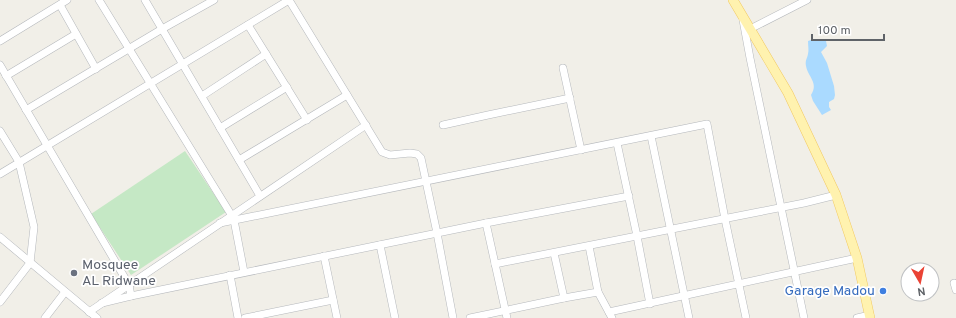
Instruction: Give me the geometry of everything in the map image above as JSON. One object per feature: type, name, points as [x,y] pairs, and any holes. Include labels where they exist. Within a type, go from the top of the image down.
[{"type":"main road","points":[[733,0],[788,93],[836,195],[857,258],[870,317]]},
{"type":"street","points":[[0,41],[67,0]]},
{"type":"street","points":[[100,0],[233,218],[244,272]]},
{"type":"street","points":[[145,0],[260,196]]},
{"type":"street","points":[[26,110],[162,29],[214,0]]},
{"type":"street","points":[[0,174],[289,0],[382,152],[390,155],[410,153],[416,154],[421,158],[438,233],[454,318]]},
{"type":"street","points":[[750,29],[807,0]]},
{"type":"street","points":[[60,5],[96,69]]},
{"type":"street","points":[[742,16],[804,318]]},
{"type":"street","points":[[248,25],[307,120]]},
{"type":"street","points":[[6,76],[76,34]]},
{"type":"street","points":[[202,96],[266,54]]},
{"type":"street","points":[[0,65],[129,284],[131,296]]},
{"type":"street","points":[[563,68],[581,150]]},
{"type":"street","points":[[220,128],[286,87]]},
{"type":"street","points":[[239,160],[347,95]]},
{"type":"street","points":[[443,125],[570,98]]},
{"type":"street","points":[[89,312],[220,223],[233,218],[426,181],[707,124],[746,318]]},
{"type":"street","points":[[233,218],[260,196],[366,126]]},
{"type":"street","points":[[0,131],[19,162],[34,226],[30,263],[0,302]]},
{"type":"street","points":[[651,136],[688,318]]},
{"type":"street","points":[[617,143],[650,304]]},
{"type":"street","points":[[495,264],[781,208],[836,195]]},
{"type":"street","points":[[102,303],[244,272],[486,223],[629,196]]},
{"type":"street","points":[[486,223],[507,318]]},
{"type":"street","points":[[0,237],[97,318]]},
{"type":"street","points":[[380,245],[395,318]]},
{"type":"street","points":[[589,246],[598,292],[611,315],[684,296],[857,258]]},
{"type":"street","points":[[554,253],[564,298]]},
{"type":"street","points":[[324,256],[337,318]]},
{"type":"street","points":[[230,275],[238,318]]},
{"type":"street","points":[[44,318],[65,292]]},
{"type":"street","points":[[470,318],[598,292]]},
{"type":"street","points":[[245,318],[333,300]]},
{"type":"street","points":[[856,318],[870,317]]},
{"type":"green space","points":[[185,151],[226,212],[131,275],[91,214]]},
{"type":"water","points":[[819,39],[826,41],[827,46],[821,52],[827,63],[834,86],[835,95],[834,99],[829,102],[829,107],[831,110],[822,115],[811,95],[814,87],[806,64],[808,41]]},
{"type":"place","name":"Mosquee AL Ridwane","points":[[74,273]]},
{"type":"place","name":"Garage Madou","points":[[883,291]]}]
